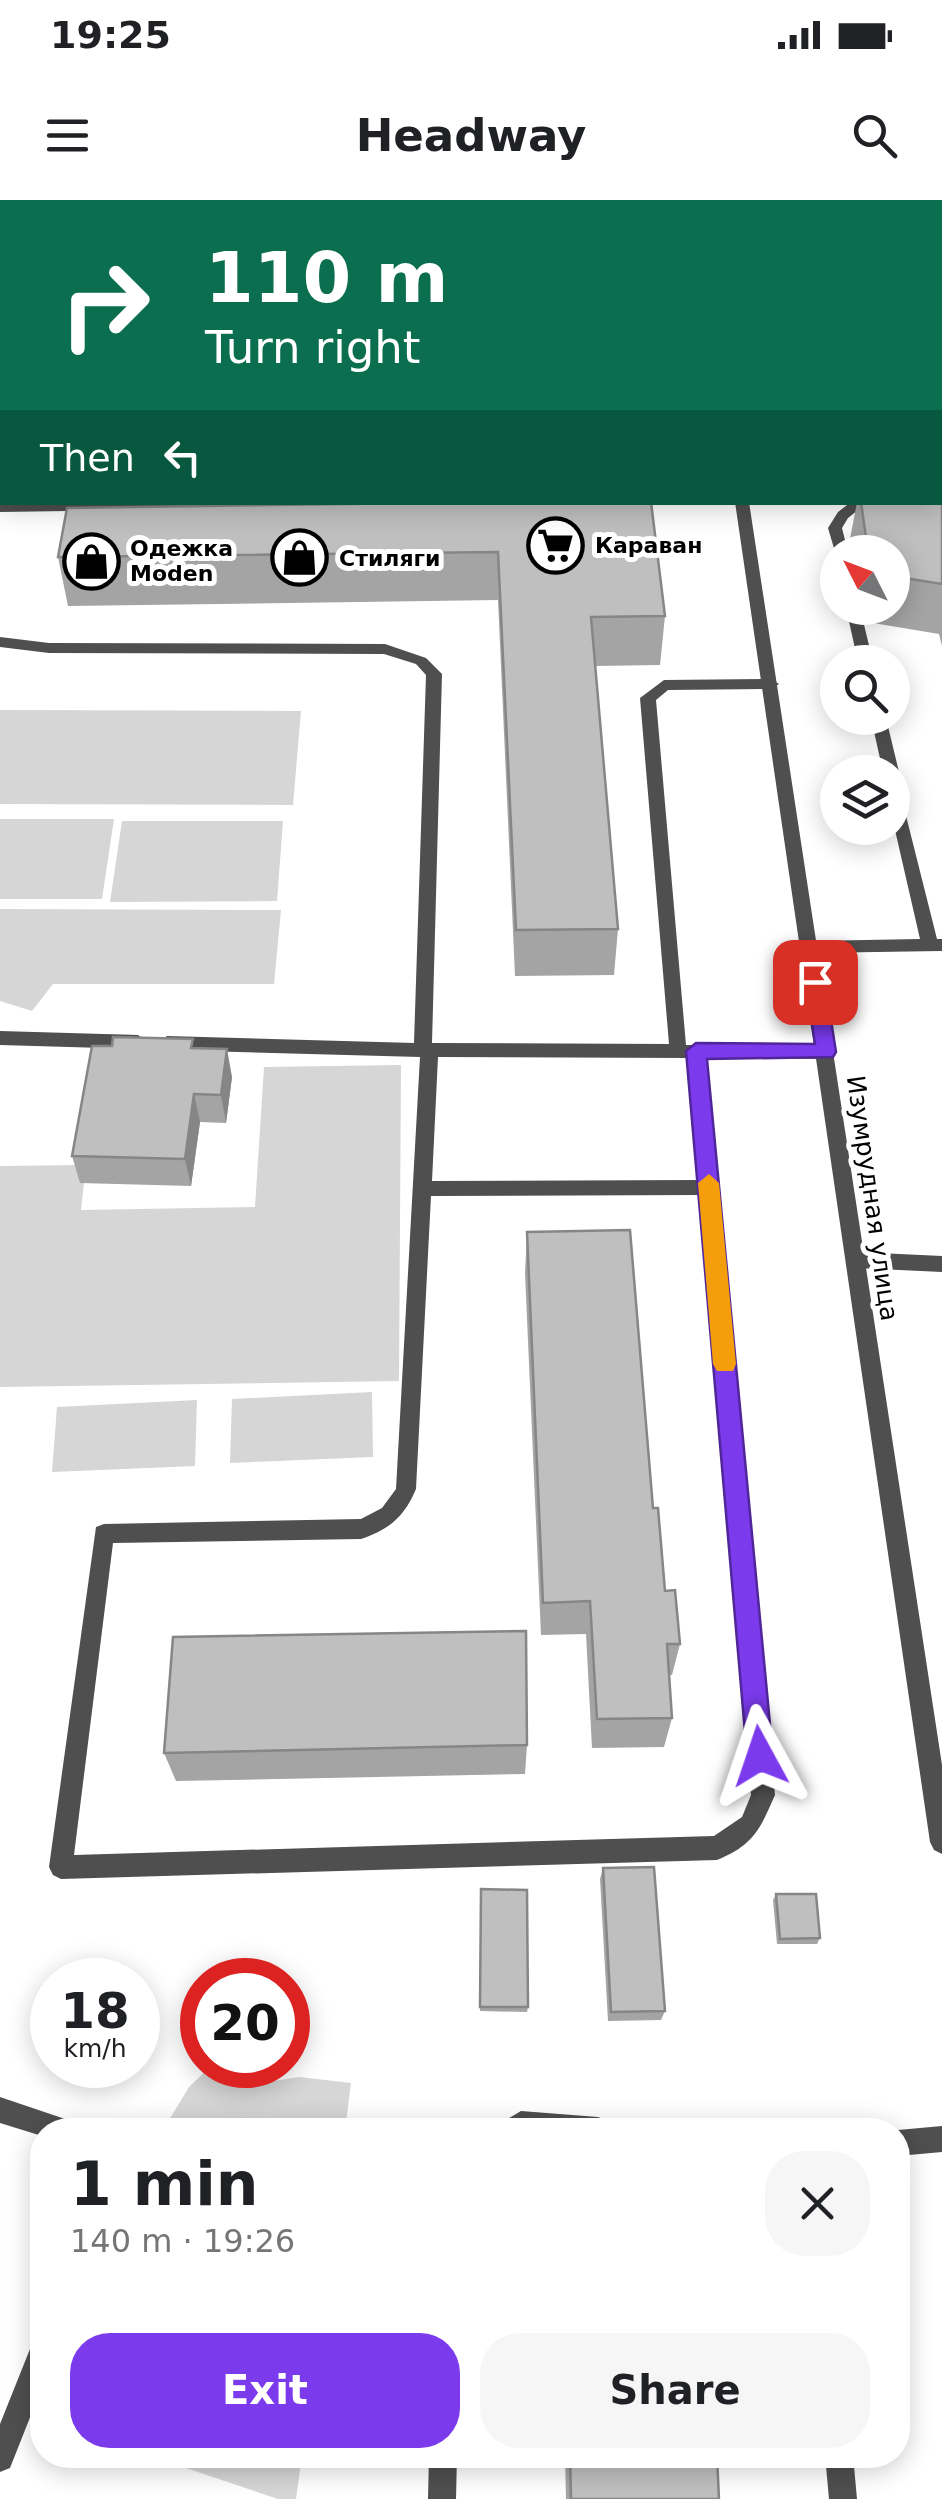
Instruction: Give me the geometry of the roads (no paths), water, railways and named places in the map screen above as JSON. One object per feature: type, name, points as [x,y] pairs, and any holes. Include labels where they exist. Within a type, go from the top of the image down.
[{"type":"street","points":[[0,508],[204,505]]},
{"type":"street","name":"Изумрудная улица","points":[[742,505],[942,1842]]},
{"type":"street","points":[[837,535],[835,528],[843,515],[857,505]]},
{"type":"street","points":[[0,642],[49,648],[385,648],[421,661],[434,674],[427,1050],[406,1489],[398,1508],[381,1523],[362,1529],[104,1534],[61,1867],[717,1848],[750,1825],[763,1794],[709,1187],[687,1051],[648,698],[664,685],[770,684]]},
{"type":"street","points":[[810,947],[936,945],[910,845]]},
{"type":"street","points":[[1,1040],[427,1050],[826,1052]]},
{"type":"street","points":[[422,1188],[709,1187]]},
{"type":"street","points":[[857,1260],[942,1264]]},
{"type":"street","points":[[0,2110],[30,2120]]},
{"type":"street","points":[[910,2142],[942,2138]]},
{"type":"street","points":[[0,2458],[30,2384]]},
{"type":"street","points":[[442,2499],[443,2468]]},
{"type":"street","points":[[841,2468],[843,2499]]},
{"type":"place","name":"Караван","points":[[556,545]]},
{"type":"place","name":"Стиляги","points":[[300,558]]},
{"type":"place","name":"Одежка Moden","points":[[91,561]]}]
